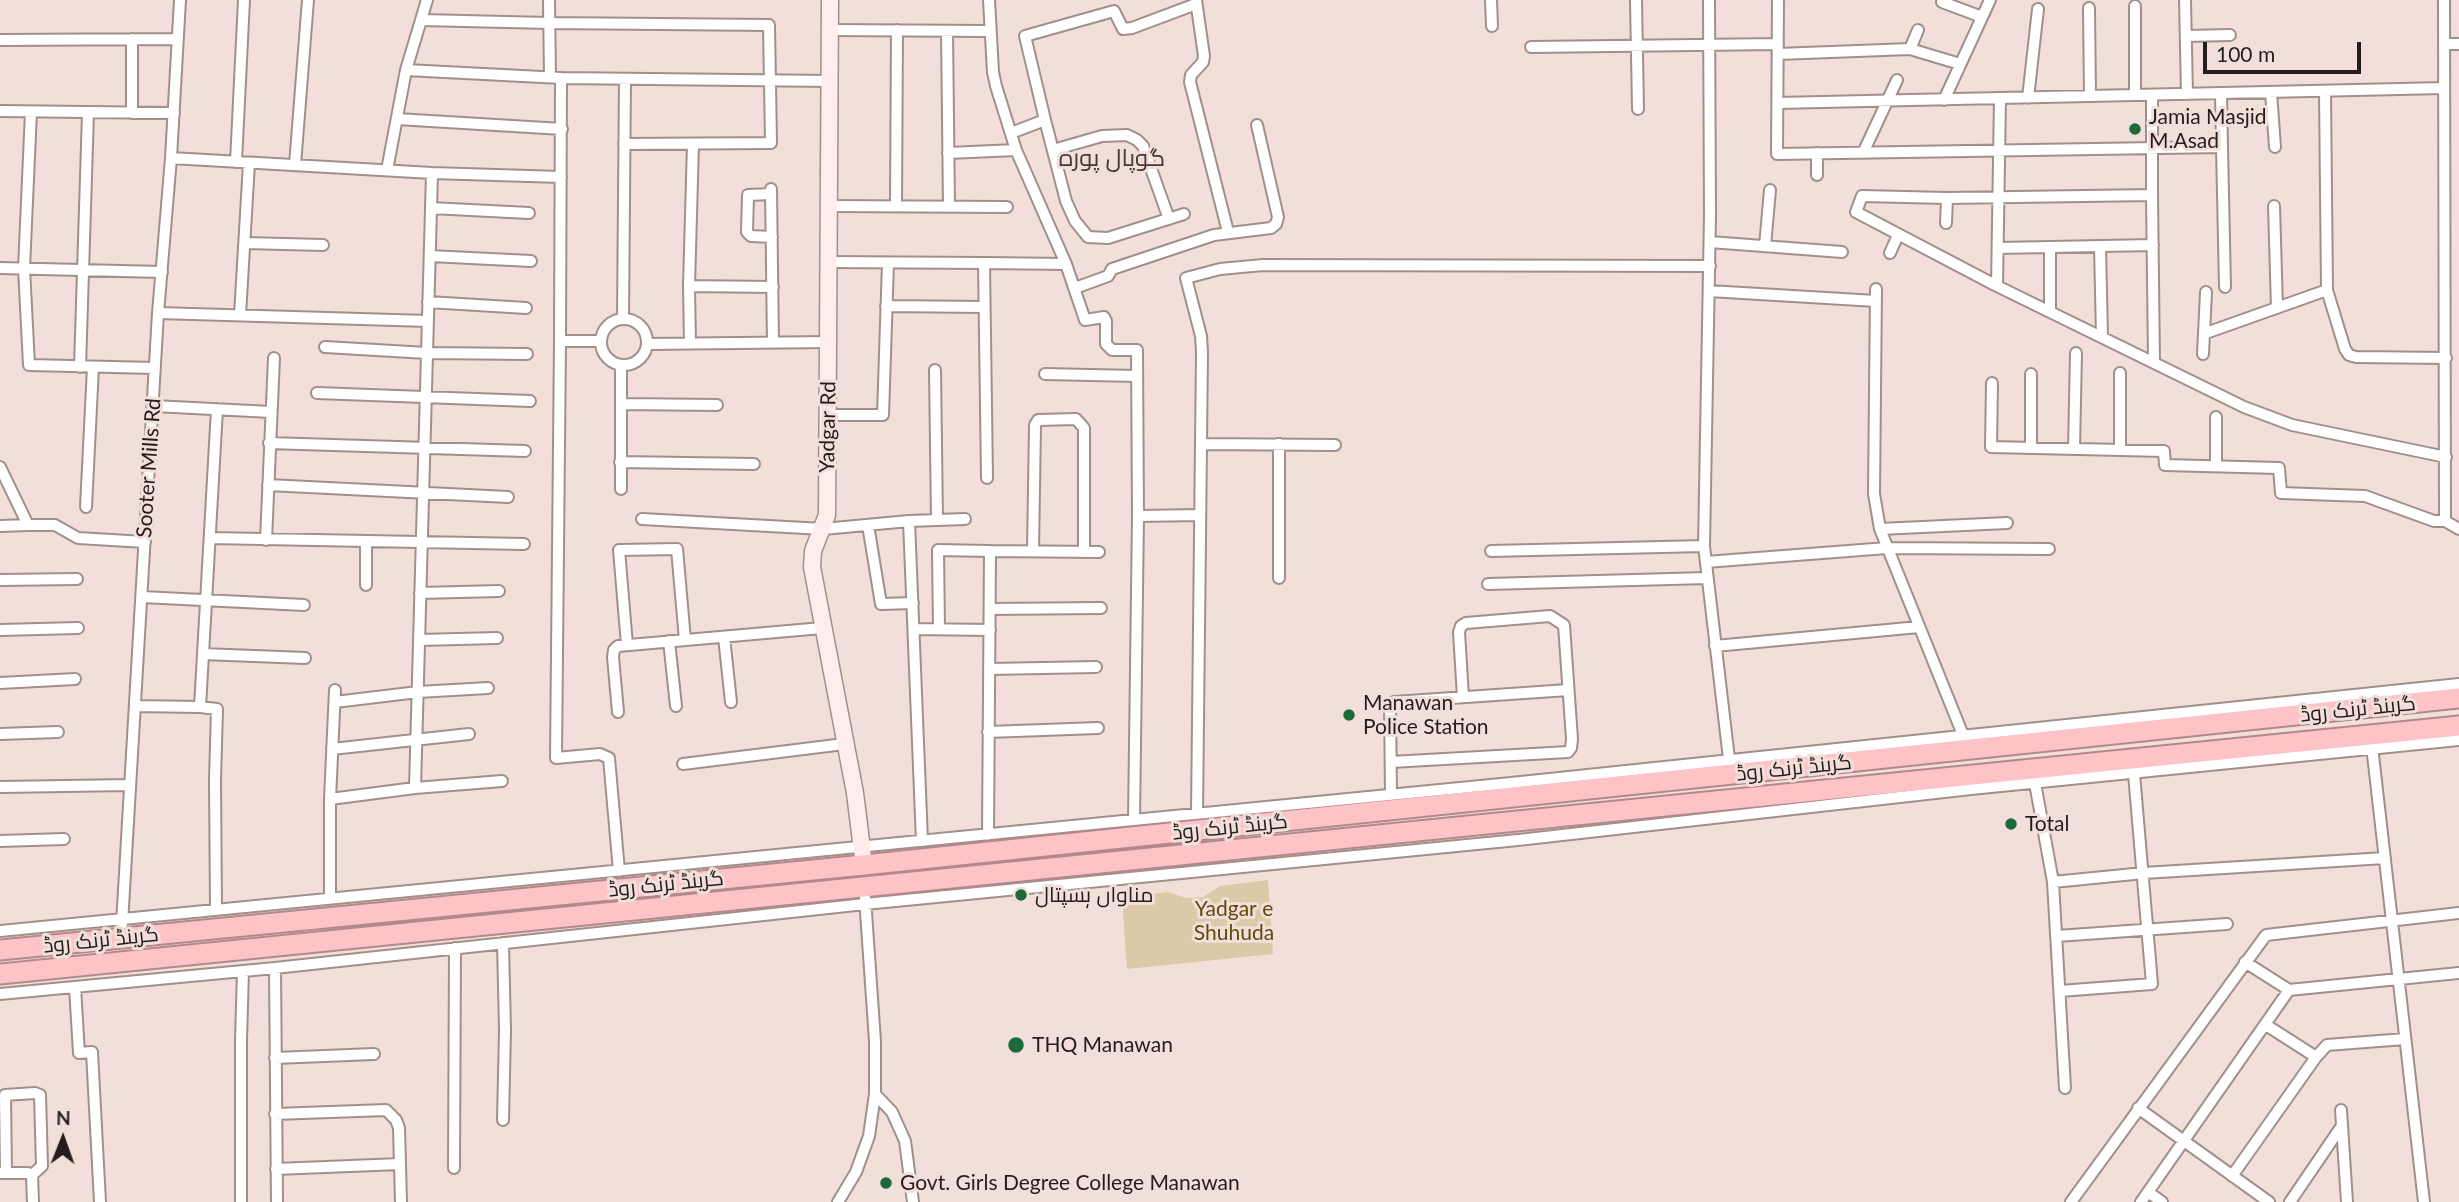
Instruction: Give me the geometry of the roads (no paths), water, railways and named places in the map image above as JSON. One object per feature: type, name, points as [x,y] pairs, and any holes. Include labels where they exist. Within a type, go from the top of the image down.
[{"type":"highway","name":"گرینڈ ٹرنک روڈ","points":[[0,950],[64,944],[123,928],[2459,698]]},
{"type":"highway","name":"گرینڈ ٹرنک روڈ","points":[[0,974],[972,885],[1193,855],[1364,846],[2372,742],[2459,726]]},
{"type":"highway","points":[[1193,822],[1193,855]]},
{"type":"highway","points":[[64,944],[68,967]]},
{"type":"street","name":"Sooter Mills Rd","points":[[123,928],[158,313],[171,158],[180,0]]},
{"type":"street","points":[[236,162],[244,0]]},
{"type":"street","points":[[295,165],[308,0]]},
{"type":"street","points":[[387,170],[406,70],[427,0]]},
{"type":"street","points":[[549,0],[549,23],[562,129],[556,758],[600,754],[608,758],[619,871]]},
{"type":"street","name":"Yadgar Rd","points":[[830,0],[827,515],[813,551],[812,567],[855,793],[863,856]]},
{"type":"street","points":[[989,0],[993,72],[1011,133],[1066,264],[1085,320],[1104,317],[1106,344],[1112,349],[1138,351],[1134,820]]},
{"type":"street","points":[[1491,0],[1492,26]]},
{"type":"street","points":[[1636,0],[1638,108]]},
{"type":"street","points":[[1709,0],[1710,266],[1704,546],[1729,760]]},
{"type":"street","points":[[1778,0],[1777,154],[2222,147]]},
{"type":"street","points":[[1944,100],[1990,0]]},
{"type":"street","points":[[2185,0],[2187,94]]},
{"type":"street","points":[[2444,0],[2445,521]]},
{"type":"street","points":[[1184,214],[1108,238],[1088,237],[1075,221],[1066,201],[1025,36],[1114,11],[1123,29],[1132,28],[1196,2],[1204,56],[1203,62],[1191,75],[1190,82],[1228,232]]},
{"type":"street","points":[[1942,2],[1982,17]]},
{"type":"street","points":[[2135,6],[2135,95]]},
{"type":"street","points":[[2089,8],[2090,96]]},
{"type":"street","points":[[2028,98],[2038,9]]},
{"type":"street","points":[[421,20],[769,25],[771,143],[624,144]]},
{"type":"street","points":[[830,30],[989,31]]},
{"type":"street","points":[[896,206],[897,30]]},
{"type":"street","points":[[1910,49],[1918,30]]},
{"type":"street","points":[[947,32],[949,206]]},
{"type":"street","points":[[2186,36],[2231,35]]},
{"type":"street","points":[[132,39],[132,113]]},
{"type":"street","points":[[0,40],[177,39]]},
{"type":"street","points":[[2444,44],[2459,44]]},
{"type":"street","points":[[1531,47],[1709,45],[1778,49],[1910,49],[1960,64]]},
{"type":"street","points":[[406,70],[625,80],[829,81]]},
{"type":"street","points":[[623,318],[625,80]]},
{"type":"street","points":[[1863,153],[1897,80]]},
{"type":"street","points":[[1778,103],[2444,88]]},
{"type":"street","points":[[2325,91],[2327,290],[2345,349],[2349,355],[2445,359]]},
{"type":"street","points":[[2271,92],[2275,147]]},
{"type":"street","points":[[2221,93],[2225,288]]},
{"type":"street","points":[[2152,95],[2154,362]]},
{"type":"street","points":[[1997,286],[2000,98]]},
{"type":"street","points":[[0,111],[174,113]]},
{"type":"street","points":[[31,112],[24,268],[29,365],[155,368]]},
{"type":"street","points":[[80,367],[88,113]]},
{"type":"street","points":[[397,119],[562,129]]},
{"type":"street","points":[[1011,133],[1045,120]]},
{"type":"street","points":[[1075,288],[1108,276],[1112,269],[1214,235],[1270,228],[1276,224],[1278,217],[1257,125]]},
{"type":"street","points":[[1053,150],[1102,136],[1127,135],[1138,140],[1143,146],[1169,219]]},
{"type":"street","points":[[690,344],[693,144]]},
{"type":"street","points":[[948,153],[1016,149]]},
{"type":"street","points":[[1817,153],[1817,175]]},
{"type":"street","points":[[171,158],[432,173],[561,177]]},
{"type":"street","points":[[240,315],[249,163]]},
{"type":"street","points":[[415,789],[432,173]]},
{"type":"street","points":[[1765,246],[1770,190]]},
{"type":"street","points":[[772,237],[751,236],[747,232],[748,195],[771,191],[772,237],[773,287],[773,343]]},
{"type":"street","points":[[2152,195],[1947,198],[1862,195],[1856,212],[1997,286],[2236,404],[2292,425],[2459,466]]},
{"type":"street","points":[[1947,198],[1947,223]]},
{"type":"street","points":[[829,206],[1007,207]]},
{"type":"street","points":[[2274,206],[2277,308]]},
{"type":"street","points":[[431,208],[529,212]]},
{"type":"street","points":[[1890,253],[1898,235]]},
{"type":"street","points":[[1710,242],[1842,252]]},
{"type":"street","points":[[245,243],[323,245]]},
{"type":"street","points":[[1998,248],[2153,245]]},
{"type":"street","points":[[2100,246],[2102,337]]},
{"type":"street","points":[[2050,247],[2050,312]]},
{"type":"street","points":[[430,256],[531,261]]},
{"type":"street","points":[[2446,259],[2459,259]]},
{"type":"street","points":[[828,262],[1066,264]]},
{"type":"street","points":[[828,415],[883,415],[888,263]]},
{"type":"street","points":[[984,263],[987,478]]},
{"type":"street","points":[[1193,822],[1201,336],[1186,278],[1220,269],[1263,265],[1710,266]]},
{"type":"street","points":[[0,268],[162,272]]},
{"type":"street","points":[[689,286],[773,287]]},
{"type":"street","points":[[2206,332],[2327,290]]},
{"type":"street","points":[[1709,291],[1876,295],[1874,494],[1880,529],[1963,734]]},
{"type":"street","points":[[2203,354],[2206,292]]},
{"type":"street","points":[[428,302],[526,308]]},
{"type":"street","points":[[886,306],[984,307]]},
{"type":"street","points":[[158,313],[428,321]]},
{"type":"street","points":[[623,318],[638,323],[646,336],[647,344],[636,362],[621,365],[609,359],[601,348],[600,341],[605,328],[623,318]]},
{"type":"street","points":[[560,341],[600,341]]},
{"type":"street","points":[[647,344],[829,342]]},
{"type":"street","points":[[325,347],[527,355]]},
{"type":"street","points":[[2074,449],[2076,354]]},
{"type":"street","points":[[266,540],[274,358]]},
{"type":"street","points":[[621,365],[621,489]]},
{"type":"street","points":[[86,507],[93,367]]},
{"type":"street","points":[[935,370],[937,520]]},
{"type":"street","points":[[2120,373],[2120,450]]},
{"type":"street","points":[[1045,374],[1137,376]]},
{"type":"street","points":[[2031,448],[2032,374]]},
{"type":"street","points":[[1992,383],[1991,447],[2164,451],[2165,465],[2279,468],[2281,493],[2365,496],[2434,521],[2445,521],[2459,529]]},
{"type":"street","points":[[317,393],[530,401]]},
{"type":"street","points":[[622,404],[717,405]]},
{"type":"street","points":[[154,406],[271,412]]},
{"type":"street","points":[[200,708],[217,409]]},
{"type":"street","points":[[2216,417],[2216,467]]},
{"type":"street","points":[[1033,551],[1034,425],[1038,421],[1076,419],[1084,428],[1084,552]]},
{"type":"street","points":[[269,443],[525,451]]},
{"type":"street","points":[[1279,443],[1279,578]]},
{"type":"street","points":[[1201,444],[1335,445]]},
{"type":"street","points":[[620,462],[754,464]]},
{"type":"street","points":[[0,467],[29,526]]},
{"type":"street","points":[[268,485],[508,497]]},
{"type":"street","points":[[1138,516],[1200,515]]},
{"type":"street","points":[[642,519],[823,529],[965,519]]},
{"type":"street","points":[[909,521],[922,841]]},
{"type":"street","points":[[1880,529],[2007,523]]},
{"type":"street","points":[[0,526],[55,525],[78,538],[145,542]]},
{"type":"street","points":[[868,525],[881,604],[913,603]]},
{"type":"street","points":[[210,538],[524,544]]},
{"type":"street","points":[[366,541],[366,585]]},
{"type":"street","points":[[1490,551],[1704,546]]},
{"type":"street","points":[[1706,562],[1887,548],[2049,549]]},
{"type":"street","points":[[627,645],[619,550],[677,549],[685,640]]},
{"type":"street","points":[[939,629],[938,550],[1099,552]]},
{"type":"street","points":[[988,835],[990,551]]},
{"type":"street","points":[[1488,584],[1707,578]]},
{"type":"street","points":[[0,580],[77,579]]},
{"type":"street","points":[[420,593],[499,591]]},
{"type":"street","points":[[142,597],[304,605]]},
{"type":"street","points":[[990,609],[1101,608]]},
{"type":"street","points":[[1391,762],[1568,752],[1572,744],[1565,628],[1562,622],[1550,616],[1466,623],[1461,626],[1459,632],[1463,697]]},
{"type":"street","points":[[1715,646],[1919,627]]},
{"type":"street","points":[[0,630],[78,628]]},
{"type":"street","points":[[618,712],[613,657],[618,646],[822,628]]},
{"type":"street","points":[[914,629],[990,630]]},
{"type":"street","points":[[724,636],[731,702]]},
{"type":"street","points":[[419,640],[497,638]]},
{"type":"street","points":[[669,642],[676,706]]},
{"type":"street","points":[[203,654],[305,658]]},
{"type":"street","points":[[990,669],[1096,667]]},
{"type":"street","points":[[0,683],[75,679]]},
{"type":"street","points":[[0,931],[123,928],[216,910],[619,871],[863,856],[922,841],[1134,820],[1193,822],[1391,794],[2459,684]]},
{"type":"street","points":[[335,702],[418,692],[488,688]]},
{"type":"street","points":[[330,899],[330,799],[335,690]]},
{"type":"street","points":[[1391,794],[1390,705],[1394,702],[1569,690]]},
{"type":"street","points":[[135,706],[217,709],[216,910]]},
{"type":"street","points":[[988,732],[1098,728]]},
{"type":"street","points":[[0,734],[58,732]]},
{"type":"street","points":[[332,749],[469,734]]},
{"type":"street","points":[[2066,1087],[2053,882],[2027,779],[2134,774],[2372,742],[2459,740]]},
{"type":"street","points":[[2372,742],[2424,1202]]},
{"type":"street","points":[[683,764],[844,744]]},
{"type":"street","points":[[2060,991],[2152,984],[2134,774]]},
{"type":"street","points":[[330,799],[502,781]]},
{"type":"street","points":[[0,788],[130,785]]},
{"type":"street","points":[[0,841],[64,839]]},
{"type":"street","points":[[972,885],[1364,846]]},
{"type":"street","points":[[2053,882],[2144,873],[2385,858]]},
{"type":"street","points":[[0,994],[503,943],[864,895],[875,1041],[874,1094],[869,1136],[856,1172],[838,1202]]},
{"type":"street","points":[[2071,1202],[2137,1108],[2186,1046],[2266,935],[2459,914]]},
{"type":"street","points":[[2057,936],[2227,924]]},
{"type":"street","points":[[503,943],[503,1119]]},
{"type":"street","points":[[454,1168],[456,948]]},
{"type":"street","points":[[2245,962],[2289,990],[2459,973]]},
{"type":"street","points":[[275,968],[277,1202]]},
{"type":"street","points":[[241,1202],[243,971]]},
{"type":"street","points":[[75,987],[79,1053],[92,1052],[100,1202]]},
{"type":"street","points":[[2162,1202],[2145,1197],[2289,990]]},
{"type":"street","points":[[2266,1025],[2316,1057]]},
{"type":"street","points":[[2232,1176],[2327,1045],[2405,1039]]},
{"type":"street","points":[[275,1058],[374,1055]]},
{"type":"street","points":[[874,1094],[892,1112],[905,1141],[913,1202]]},
{"type":"street","points":[[5,1095],[40,1095],[42,1166],[32,1175],[3,1173],[5,1095]]},
{"type":"street","points":[[2137,1108],[2269,1202]]},
{"type":"street","points":[[275,1114],[386,1110],[396,1120],[399,1128],[401,1202]]},
{"type":"street","points":[[2341,1110],[2347,1202]]},
{"type":"street","points":[[2290,1202],[2341,1127]]},
{"type":"street","points":[[276,1169],[400,1164]]},
{"type":"street","points":[[32,1175],[33,1202]]},
{"type":"place","name":"Jamia Masjid M.Asad","points":[[2135,129]]},
{"type":"place","name":"Manawan Police Station","points":[[1349,715]]},
{"type":"place","name":"Total","points":[[2011,824]]},
{"type":"place","name":"مناواں ہسپتال","points":[[1021,895]]},
{"type":"place","name":"THQ Manawan","points":[[1016,1045]]},
{"type":"place","name":"Govt. Girls Degree College Manawan","points":[[886,1183]]},
{"type":"district","name":"گوپال پورہ","points":[[1112,158]]},
{"type":"park label","name":"Yadgar e Shuhuda","points":[[1234,921]]}]
